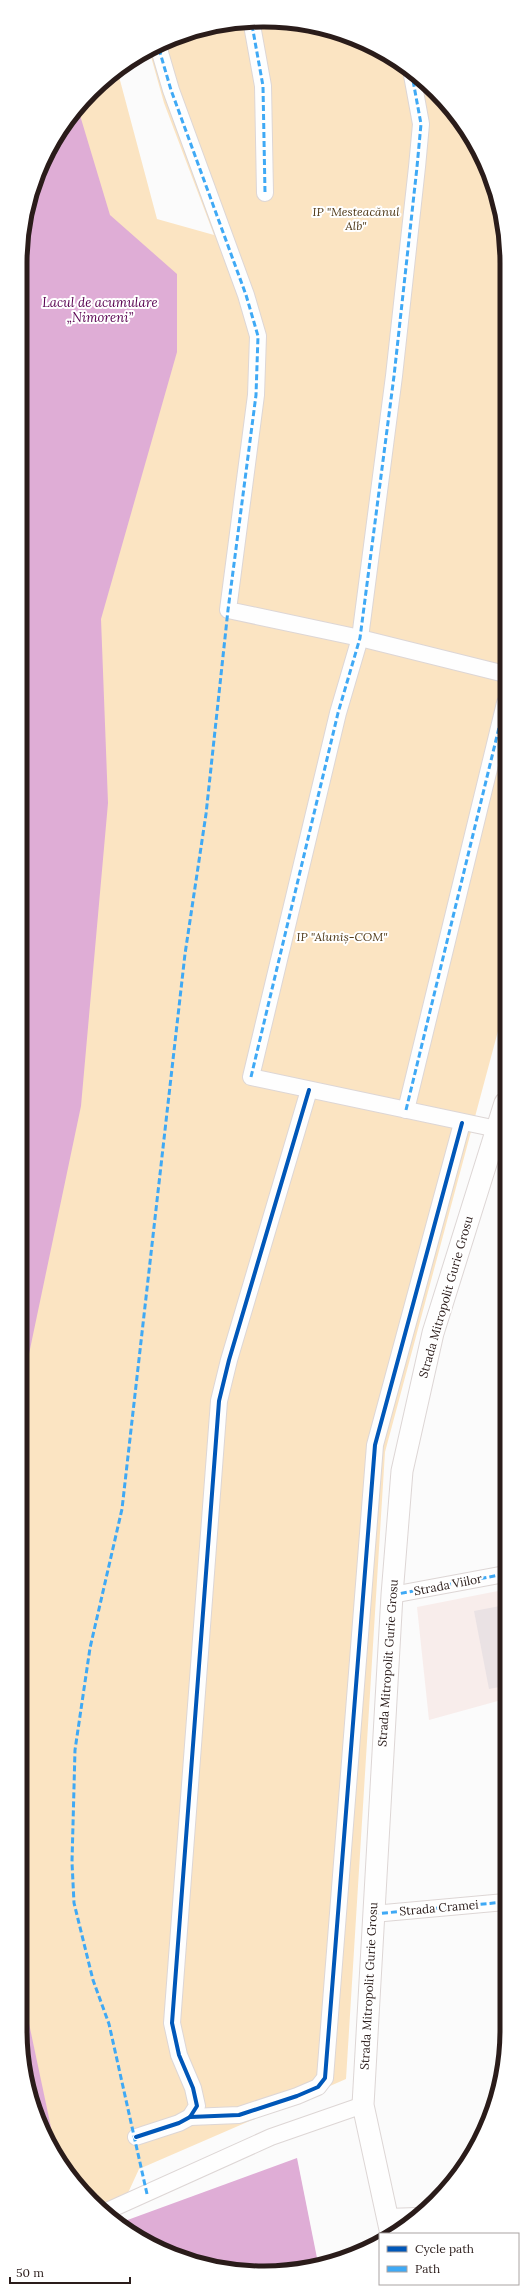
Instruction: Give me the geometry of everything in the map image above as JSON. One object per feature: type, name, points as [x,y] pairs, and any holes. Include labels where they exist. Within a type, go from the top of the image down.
[{"type":"main road","name":"Strada Mitropolit Gurie Grosu","points":[[389,2225],[363,2105],[392,1596],[402,1471],[433,1333],[500,1119]]},
{"type":"street","points":[[253,28],[264,86],[265,193]]},
{"type":"street","points":[[160,51],[171,90],[246,295],[258,336],[256,395],[228,610],[360,638],[500,673]]},
{"type":"street","points":[[413,81],[421,124],[417,166],[394,376],[360,638],[338,713],[251,1077],[462,1123],[497,1129]]},
{"type":"street","points":[[406,1110],[500,724]]},
{"type":"street","points":[[190,2117],[197,2106],[193,2088],[179,2055],[172,2023],[219,1401],[229,1360],[310,1090]]},
{"type":"street","points":[[136,2137],[179,2123],[190,2117],[239,2115],[297,2096],[318,2087],[325,2078],[375,1445],[462,1123]]},
{"type":"street","name":"Strada Viilor","points":[[392,1596],[500,1575]]},
{"type":"street","name":"Strada Cramei","points":[[373,1914],[500,1902]]},
{"type":"street","points":[[110,2209],[271,2138],[363,2105]]},
{"type":"street","points":[[389,2225],[402,2221]]},
{"type":"shaded area","points":[[500,1591],[500,1700],[429,1720],[417,1607]]},
{"type":"green space","points":[[264,27],[294,29],[325,35],[354,45],[382,59],[407,76],[431,96],[460,132],[476,159],[482,173],[492,202],[495,217],[498,233],[500,264],[500,1024],[385,1452],[346,2079],[139,2169],[128,2193],[103,2203],[96,2197],[76,2173],[51,2134],[35,2091],[29,2060],[27,2030],[27,1189],[100,227],[65,135],[96,96],[119,77],[157,219],[214,235],[164,103],[151,56],[173,45],[202,35],[233,29],[248,28]]},
{"type":"water","name":"Lacul de acumulare „Nimoreni”","points":[[80,115],[110,215],[177,274],[177,352],[101,619],[108,803],[81,1106],[27,1363],[27,264],[29,233],[35,202],[40,187],[51,159],[67,132]]},
{"type":"water","points":[[27,2014],[53,2138],[35,2091],[29,2060]]},
{"type":"water","points":[[297,2158],[317,2260],[294,2264],[264,2266],[233,2264],[202,2258],[159,2242],[125,2221]]},
{"type":"building","points":[[500,1606],[500,1687],[489,1689],[474,1611]]},
{"type":"marked path","points":[[252,28],[263,86],[265,193]]},
{"type":"marked path","points":[[147,2194],[109,2024],[93,1980],[74,1903],[72,1862],[75,1750],[90,1648],[122,1509],[185,954],[206,814],[228,610],[256,395],[258,336],[246,295],[171,90],[160,51]]},
{"type":"marked path","points":[[251,1077],[338,713],[360,638],[394,376],[417,167],[421,124],[413,81]]},
{"type":"marked path","points":[[406,1110],[500,724]]},
{"type":"marked path","points":[[392,1595],[500,1575]]},
{"type":"marked path","points":[[373,1914],[500,1902]]},
{"type":"cycle path","points":[[136,2137],[179,2123],[190,2117],[197,2106],[193,2088],[179,2055],[172,2023],[219,1401],[229,1360],[309,1090]]},
{"type":"cycle path","points":[[190,2117],[239,2115],[297,2096],[318,2087],[325,2078],[375,1445],[462,1123]]},
{"type":"park label","name":"IP \"Mesteacănul Alb\"","points":[[356,219]]},
{"type":"park label","name":"IP \"Aluniș-COM\"","points":[[342,937]]}]
